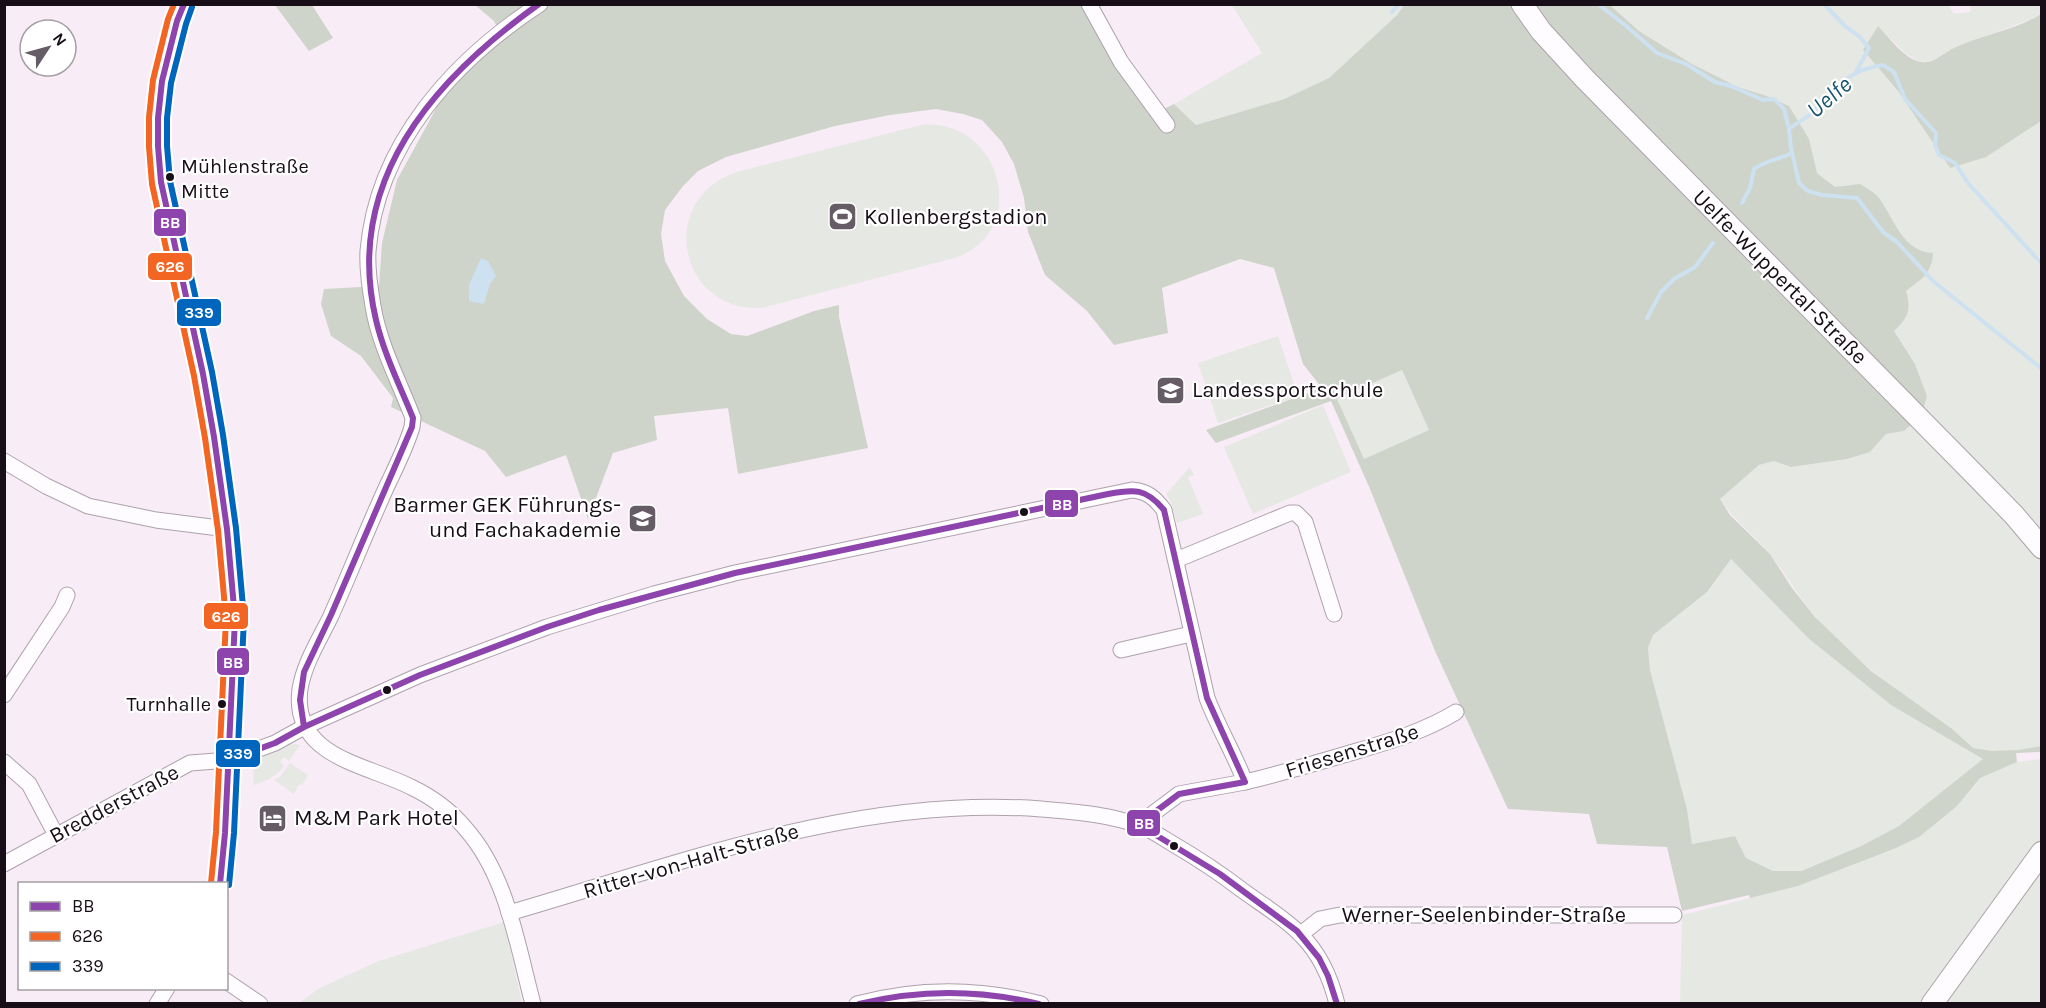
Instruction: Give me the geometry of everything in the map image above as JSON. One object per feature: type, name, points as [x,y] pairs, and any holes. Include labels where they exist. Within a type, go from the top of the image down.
[{"type":"main road","name":"Uelfe-Wuppertal-Straße","points":[[1522,4],[1563,56],[1979,479],[2042,548]]},
{"type":"main road","points":[[1932,1004],[2042,852]]},
{"type":"street","points":[[184,4],[177,21],[162,81],[158,146],[162,182],[203,374],[227,529],[235,619],[229,760],[220,882]]},
{"type":"street","points":[[533,1004],[501,891],[481,849],[465,828],[445,808],[410,786],[347,762],[326,749],[304,727],[300,700],[304,672],[412,427],[413,418],[382,338],[373,307],[368,253],[379,196],[396,153],[410,129],[443,86],[489,42],[540,4]]},
{"type":"street","points":[[1089,4],[1120,62],[1167,125]]},
{"type":"street","points":[[4,460],[46,486],[88,506],[156,520],[227,529]]},
{"type":"street","name":"Bredderstraße","points":[[4,864],[190,763],[229,760],[275,743],[304,727],[420,675],[547,627],[654,594],[744,571],[1132,490],[1155,498],[1164,510],[1176,560]]},
{"type":"street","points":[[1245,782],[1207,698],[1176,560],[1290,513],[1296,513],[1305,522],[1334,614]]},
{"type":"street","points":[[4,694],[62,607],[67,595]]},
{"type":"street","points":[[1120,650],[1191,634]]},
{"type":"street","name":"Friesenstraße","points":[[1141,826],[1167,801],[1179,794],[1245,782],[1400,738],[1437,724],[1456,712]]},
{"type":"street","points":[[4,762],[29,784],[56,836]]},
{"type":"street","name":"Ritter-von-Halt-Straße","points":[[509,913],[776,835],[839,822],[899,813],[999,806],[1086,813],[1141,826],[1231,881],[1301,934],[1323,966],[1333,987],[1337,1004]]},
{"type":"street","name":"Werner-Seelenbinder-Straße","points":[[1301,934],[1320,920],[1340,915],[1674,915]]},
{"type":"street","points":[[228,982],[260,1004]]},
{"type":"street","points":[[157,1004],[166,990]]},
{"type":"street","points":[[857,1004],[882,997],[920,991],[950,991],[1016,997],[1041,1004]]},
{"type":"shaded area","points":[[1947,4],[1954,14],[1970,12],[1971,5],[2041,5],[2041,14],[2036,17],[1953,49],[1937,60],[1920,62],[1905,53],[1878,26],[1863,50],[1898,91],[1950,168],[2041,121],[2041,255],[2035,260],[2042,267],[2041,539],[1922,415],[1927,396],[1915,364],[1894,331],[1908,313],[1909,303],[1906,291],[1919,282],[1921,253],[1907,242],[1898,230],[1817,173],[1789,106],[1738,87],[1692,64],[1639,31],[1610,5]]},
{"type":"shaded area","points":[[275,5],[312,5],[333,38],[309,51]]},
{"type":"shaded area","points":[[475,5],[1089,5],[1158,112],[1174,104],[1196,125],[1284,99],[1329,78],[1397,15],[1404,5],[1520,5],[1914,422],[1904,431],[1886,434],[1870,452],[1847,459],[1791,467],[1774,461],[1759,465],[1720,499],[1730,515],[1770,554],[1792,588],[1815,617],[1871,671],[1951,728],[1973,748],[1992,751],[2041,746],[2041,752],[2016,753],[2017,762],[1980,778],[1957,806],[1919,837],[1896,848],[1798,886],[1682,911],[1667,847],[1597,844],[1589,814],[1508,809],[1435,651],[1370,489],[1331,401],[1216,443],[1206,430],[1322,388],[1303,364],[1274,268],[1240,259],[1162,288],[1168,333],[1114,345],[1087,311],[1045,275],[1028,232],[1024,198],[1014,164],[1002,142],[982,120],[936,109],[835,126],[726,157],[698,171],[665,210],[661,234],[665,261],[684,296],[707,319],[731,334],[747,336],[814,311],[839,305],[839,317],[868,448],[738,474],[728,408],[654,416],[657,440],[613,453],[588,519],[566,455],[506,477],[485,451],[391,407],[393,398],[361,356],[331,336],[321,304],[324,289],[379,286],[382,243],[397,180],[438,105],[471,68],[503,39],[494,21]],"holes":[[[1402,370],[1429,430],[1364,459],[1337,399]],[[1731,559],[1808,638],[1891,705],[1983,759],[1899,826],[1861,846],[1801,871],[1773,871],[1746,858],[1735,836],[1692,844],[1687,809],[1650,670],[1648,648],[1653,635],[1707,592]]]},
{"type":"shaded area","points":[[1232,5],[1404,5],[1397,15],[1329,78],[1284,99],[1196,125],[1174,104],[1262,53]]},
{"type":"shaded area","points":[[1528,5],[1610,5],[1639,31],[1692,64],[1738,87],[1789,106],[1809,139],[1817,173],[1835,187],[1860,184],[1870,190],[1879,198],[1907,241],[1914,247],[1933,253],[1928,271],[1906,291],[1909,303],[1908,313],[1894,331],[1915,364],[1927,396],[1922,415],[1566,52]]},
{"type":"shaded area","points":[[2041,14],[2041,121],[1986,157],[1950,168],[1898,91],[1863,50],[1878,26],[1909,57],[1921,62],[1931,61],[1954,48],[2021,24]]},
{"type":"shaded area","name":"Kollenbergstadion","points":[[921,125],[948,127],[970,138],[987,156],[996,177],[999,200],[994,223],[981,243],[958,257],[762,308],[733,305],[711,293],[696,274],[688,252],[687,228],[695,205],[711,186],[737,172]]},
{"type":"shaded area","points":[[1278,336],[1298,396],[1218,423],[1198,363]]},
{"type":"shaded area","points":[[1402,370],[1429,430],[1363,460],[1337,399]]},
{"type":"shaded area","points":[[1323,405],[1351,472],[1253,514],[1224,447]]},
{"type":"shaded area","points":[[1914,422],[2026,541],[2041,562],[2041,746],[1990,752],[1973,748],[1965,743],[1946,724],[1844,647],[1809,609],[1769,553],[1731,514],[1720,499],[1759,465],[1774,461],[1792,467],[1847,459],[1870,452],[1886,434],[1904,431]]},
{"type":"shaded area","points":[[1190,467],[1194,475],[1188,477],[1203,514],[1177,523],[1171,502],[1166,494]]},
{"type":"shaded area","points":[[1731,559],[1808,638],[1891,705],[1984,759],[1899,826],[1861,846],[1800,871],[1773,871],[1746,858],[1735,836],[1692,844],[1687,809],[1650,670],[1648,648],[1653,635],[1707,592]]},
{"type":"shaded area","points":[[292,744],[300,745],[289,761],[284,757],[280,762],[284,766],[281,770],[270,778],[253,785],[254,759]]},
{"type":"shaded area","points":[[2041,759],[2041,838],[1924,1003],[1680,1004],[1682,915],[1798,886],[1896,848],[1957,806],[1980,778],[2017,762]]},
{"type":"shaded area","points":[[290,763],[308,775],[302,785],[299,784],[294,794],[274,780],[280,777]]},
{"type":"shaded area","points":[[2041,861],[2041,1003],[1937,1003]]},
{"type":"shaded area","points":[[504,922],[522,1003],[298,1004],[318,989],[376,962]]},
{"type":"water","points":[[481,258],[488,261],[496,276],[490,284],[484,304],[469,301],[469,285]]},
{"type":"waterway","points":[[1392,12],[1399,4]]},
{"type":"waterway","name":"Uelfe","points":[[1598,4],[1657,53],[1686,64],[1715,82],[1731,86],[1763,100],[1774,99],[1784,109],[1789,129],[1813,112],[1843,81],[1860,71],[1883,65],[1894,72],[1905,99],[1936,133],[1935,145],[1939,155],[1955,163],[1968,183],[2042,264]]},
{"type":"waterway","points":[[1824,4],[1869,48],[1856,72]]},
{"type":"waterway","points":[[1789,129],[1799,183],[1808,191],[1822,195],[1857,198],[1883,232],[1897,242],[1933,281],[2042,369]]},
{"type":"waterway","points":[[1742,203],[1750,188],[1754,169],[1792,153]]},
{"type":"waterway","points":[[1647,318],[1661,292],[1674,279],[1695,267],[1713,243]]},
{"type":"transit line","name":"626","points":[[174,4],[153,80],[149,147],[152,184],[194,376],[205,438],[218,530],[226,619],[216,832],[211,882]]},
{"type":"transit line","name":"BB","points":[[184,4],[177,21],[162,81],[158,146],[161,182],[203,374],[214,437],[227,529],[235,619],[225,833],[220,882]]},
{"type":"transit line","name":"BB","points":[[304,727],[300,700],[304,672],[412,427],[413,418],[379,333],[369,270],[373,223],[385,179],[406,138],[433,100],[465,65],[500,33],[539,4]]},
{"type":"transit line","name":"339","points":[[192,7],[171,83],[167,146],[170,181],[212,372],[223,435],[236,528],[244,618],[234,833],[229,885]]},
{"type":"transit line","name":"BB","points":[[229,760],[275,743],[304,727],[420,675],[599,610],[735,573],[1108,494],[1125,491],[1139,492],[1151,498],[1164,510],[1207,698],[1245,782],[1179,794],[1151,815],[1141,826],[1220,874],[1297,931],[1319,958],[1328,976],[1337,1004]]},
{"type":"transit line","name":"BB","points":[[859,1004],[927,993],[971,993],[1039,1004]]},
{"type":"place","name":"Mühlenstraße Mitte","points":[[170,177]]},
{"type":"place","name":"Kollenbergstadion","points":[[843,217]]},
{"type":"place","name":"Landessportschule","points":[[1171,390]]},
{"type":"place","name":"Barmer GEK Führungs- und Fachakademie","points":[[642,518]]},
{"type":"place","name":"Turnhalle","points":[[222,704]]},
{"type":"place","name":"M&M Park Hotel","points":[[273,818]]}]
